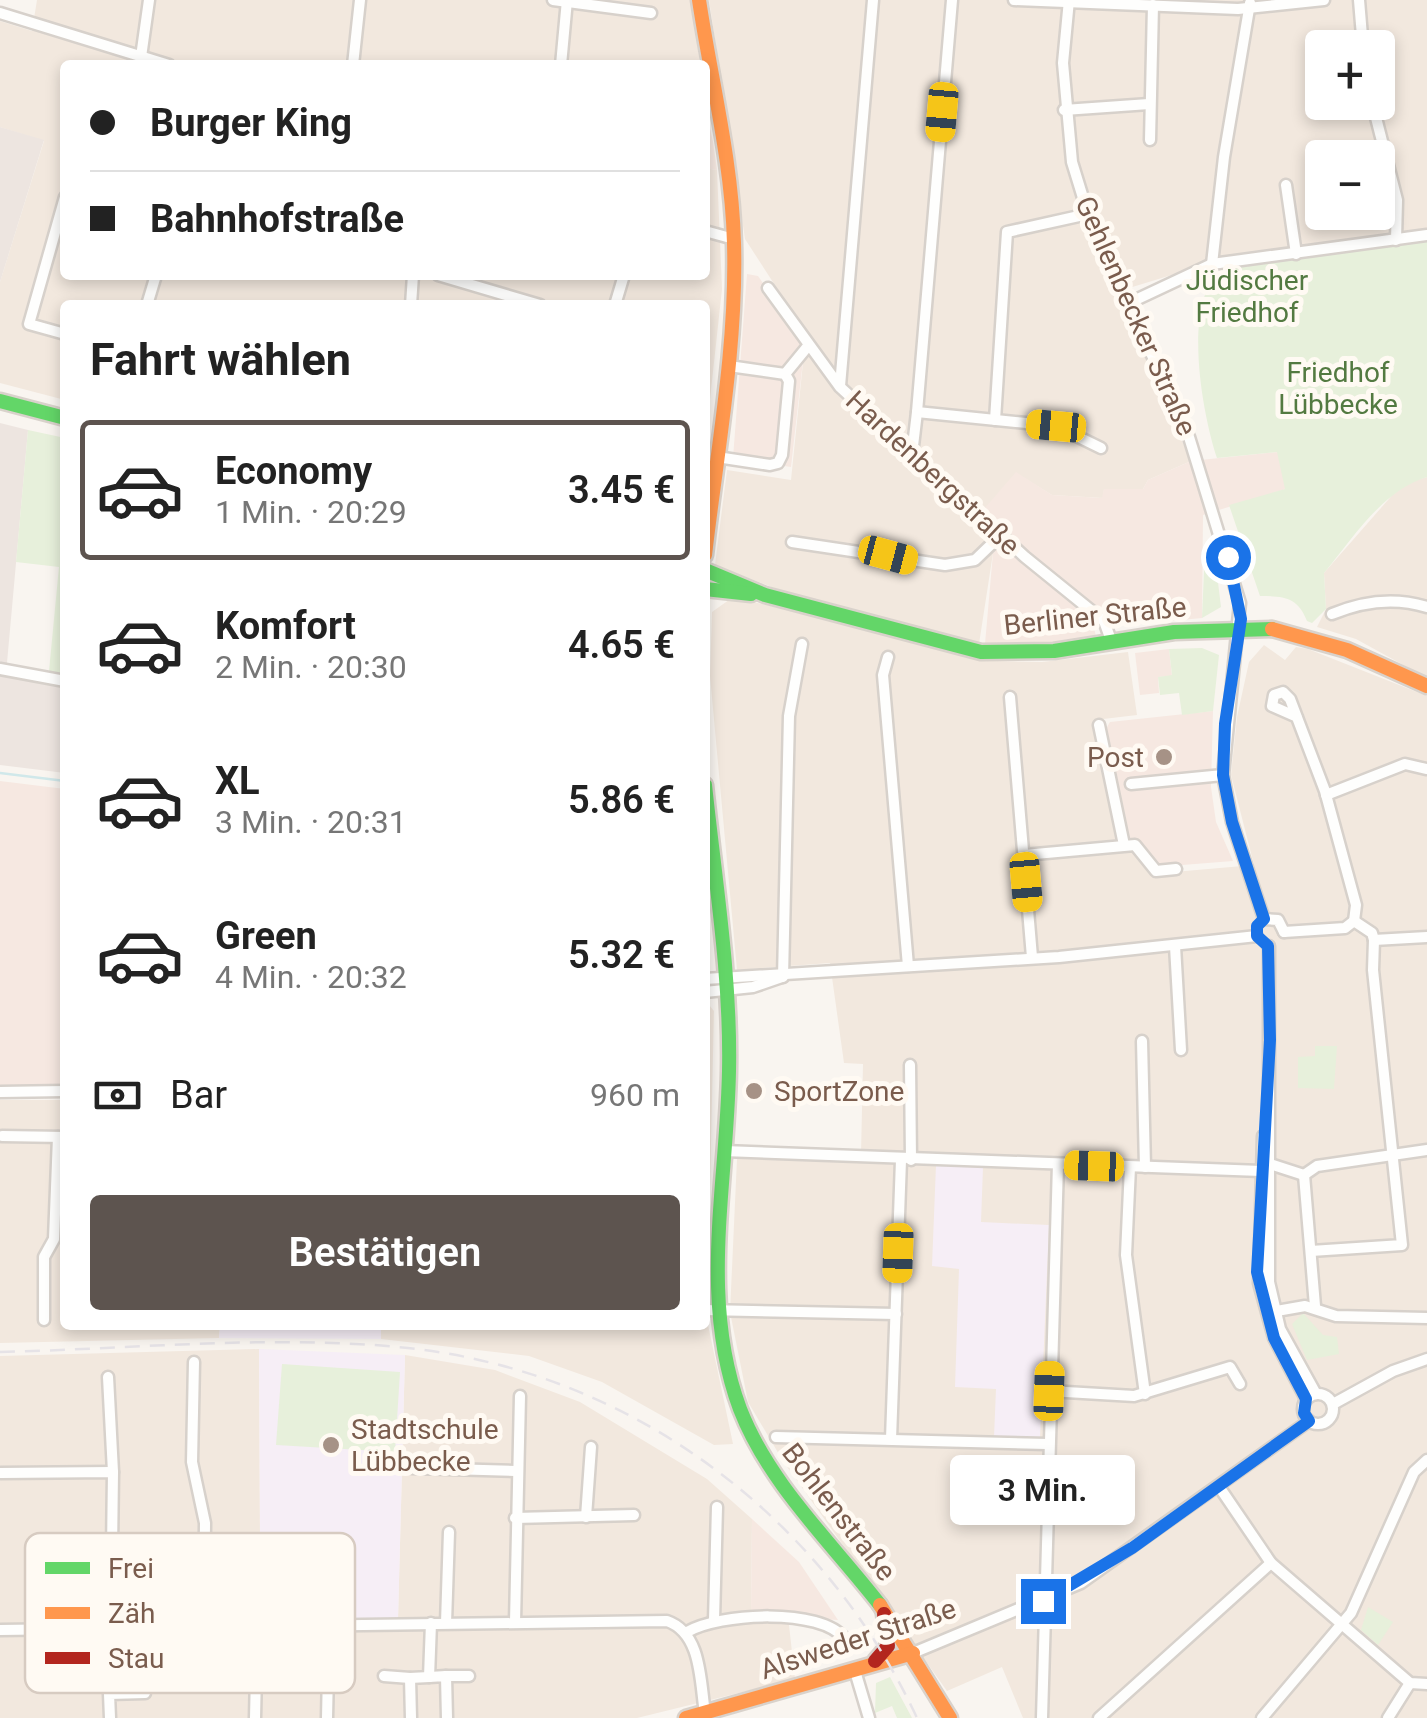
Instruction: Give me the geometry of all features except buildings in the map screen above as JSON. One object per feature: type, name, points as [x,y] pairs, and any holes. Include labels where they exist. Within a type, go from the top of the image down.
[{"type":"main road","points":[[699,0],[710,60]]},
{"type":"main road","points":[[710,62],[727,158],[734,240],[729,366],[710,514]]},
{"type":"main road","points":[[0,401],[60,417]]},
{"type":"main road","name":"Berliner Straße","points":[[710,572],[765,595],[982,652],[1054,652],[1240,626],[1306,635],[1427,686]]},
{"type":"main road","name":"Berliner Straße","points":[[710,590],[765,595]]},
{"type":"main road","name":"Bohlenstraße","points":[[710,831],[728,1009],[724,1151],[712,1309],[730,1380],[763,1458],[882,1607],[950,1718]]},
{"type":"main road","points":[[861,1670],[888,1646],[882,1607]]},
{"type":"main road","name":"Alsweder Straße","points":[[686,1718],[705,1716],[913,1652]]},
{"type":"street","points":[[141,56],[149,0]]},
{"type":"street","points":[[354,60],[360,0]]},
{"type":"street","points":[[553,0],[651,13]]},
{"type":"street","points":[[840,388],[872,0]]},
{"type":"street","points":[[908,453],[913,446],[917,412],[952,0]]},
{"type":"street","points":[[1014,0],[1153,5],[1324,0]]},
{"type":"street","points":[[1359,0],[1362,30]]},
{"type":"street","points":[[561,60],[567,1]]},
{"type":"street","name":"Gehlenbecker Straße","points":[[1069,1],[1064,110],[1072,162],[1088,214],[1194,452],[1228,557],[1240,626],[1225,724],[1223,775],[1232,822],[1264,919]]},
{"type":"street","points":[[1212,264],[1224,157],[1250,4]]},
{"type":"street","points":[[1150,140],[1153,5]]},
{"type":"street","points":[[0,13],[153,60]]},
{"type":"street","points":[[1064,110],[1149,104]]},
{"type":"street","points":[[1376,120],[1396,200],[1396,240]]},
{"type":"street","points":[[1286,185],[1296,254]]},
{"type":"street","points":[[995,420],[1007,232],[1088,214]]},
{"type":"street","points":[[60,215],[29,324],[60,333]]},
{"type":"street","points":[[710,233],[734,240]]},
{"type":"street","points":[[1129,304],[1212,264],[1427,236]]},
{"type":"street","points":[[455,280],[523,300]]},
{"type":"street","name":"Hardenbergstraße","points":[[768,288],[840,388],[908,453],[1104,621],[1112,643]]},
{"type":"street","points":[[786,374],[808,346]]},
{"type":"street","points":[[729,366],[786,374]]},
{"type":"street","points":[[717,457],[778,463],[789,381],[786,374]]},
{"type":"street","points":[[917,412],[1056,426],[1100,448]]},
{"type":"street","points":[[792,542],[945,565],[975,560],[1001,535]]},
{"type":"street","points":[[1410,602],[1427,596]]},
{"type":"street","points":[[1332,614],[1371,602],[1410,602],[1427,607]]},
{"type":"street","points":[[782,977],[789,716],[802,644]]},
{"type":"street","points":[[888,656],[883,675],[908,966]]},
{"type":"street","points":[[0,669],[60,680]]},
{"type":"street","points":[[1010,697],[1032,957]]},
{"type":"street","points":[[1284,932],[1345,928],[1354,921],[1356,905],[1326,795],[1297,716]]},
{"type":"street","points":[[1099,725],[1124,845]]},
{"type":"street","points":[[1326,795],[1405,764],[1426,769]]},
{"type":"street","points":[[1131,784],[1223,775]]},
{"type":"street","points":[[1024,855],[1124,845],[1142,848],[1156,871],[1176,869]]},
{"type":"street","points":[[1284,932],[1278,920],[1264,919],[1257,926],[1257,936],[1268,946],[1268,1102],[1257,1272],[1270,1312],[1311,1396],[1333,1404],[1393,1371],[1427,1359]]},
{"type":"street","points":[[1311,1251],[1402,1245],[1374,940],[1372,933],[1354,921]]},
{"type":"street","points":[[1268,946],[1278,943],[1284,932]]},
{"type":"street","points":[[710,978],[726,975],[768,984],[782,977],[1257,936]]},
{"type":"street","points":[[1374,940],[1427,938]]},
{"type":"street","points":[[1175,946],[1181,1050]]},
{"type":"street","points":[[710,988],[726,975]]},
{"type":"street","points":[[1142,1041],[1146,1166]]},
{"type":"street","points":[[891,1439],[910,1065]]},
{"type":"street","points":[[0,1092],[60,1092]]},
{"type":"street","points":[[2,1136],[60,1137]]},
{"type":"street","points":[[724,1151],[906,1160],[1265,1168],[1304,1175],[1318,1166],[1427,1150]]},
{"type":"street","points":[[44,1320],[44,1258],[54,1239],[60,1162]]},
{"type":"street","points":[[1042,1718],[1058,1164]]},
{"type":"street","points":[[1130,1167],[1126,1255],[1145,1394]]},
{"type":"street","points":[[1304,1175],[1315,1306]]},
{"type":"street","points":[[1270,1312],[1315,1306],[1336,1316],[1427,1318]]},
{"type":"street","points":[[712,1309],[896,1314]]},
{"type":"street","points":[[194,1362],[192,1462],[205,1533]]},
{"type":"street","points":[[1049,1391],[1145,1394],[1230,1367],[1240,1384]]},
{"type":"street","points":[[108,1378],[112,1533]]},
{"type":"street","points":[[515,1622],[515,1471],[520,1396]]},
{"type":"street","points":[[1309,1421],[1304,1413],[1311,1396]]},
{"type":"street","name":"Alsweder Straße","points":[[913,1652],[1081,1582],[1220,1488],[1309,1421],[1327,1422],[1333,1404]]},
{"type":"street","points":[[776,1437],[1048,1444]]},
{"type":"street","points":[[586,1517],[591,1447]]},
{"type":"street","points":[[1262,1718],[1351,1614],[1414,1472],[1427,1460]]},
{"type":"street","points":[[412,1468],[515,1471]]},
{"type":"street","points":[[0,1472],[113,1472]]},
{"type":"street","points":[[1220,1488],[1271,1563],[1410,1684],[1427,1684]]},
{"type":"street","points":[[714,1620],[717,1507]]},
{"type":"street","points":[[515,1518],[634,1515]]},
{"type":"street","points":[[446,1623],[449,1532]]},
{"type":"street","points":[[1099,1718],[1271,1563]]},
{"type":"street","points":[[687,1632],[714,1620],[810,1619],[836,1627],[845,1639]]},
{"type":"street","points":[[355,1625],[668,1621],[687,1632],[705,1716]]},
{"type":"street","points":[[429,1677],[431,1623]]},
{"type":"street","points":[[0,1630],[25,1630]]},
{"type":"street","points":[[861,1670],[869,1718]]},
{"type":"street","points":[[384,1676],[470,1676]]},
{"type":"street","points":[[446,1676],[446,1718]]},
{"type":"street","points":[[410,1678],[411,1718]]},
{"type":"street","points":[[1388,1718],[1410,1684]]},
{"type":"street","points":[[110,1718],[110,1694],[145,1693]]},
{"type":"street","points":[[255,1718],[256,1693]]},
{"type":"street","points":[[326,1718],[327,1693]]},
{"type":"shaded area","points":[[37,0],[692,0],[699,60],[60,60],[60,280],[710,280],[710,169],[717,170],[722,289],[710,399],[710,300],[60,300],[60,399],[0,383],[0,282],[44,141],[0,127],[0,21],[32,31]]},
{"type":"shaded area","points":[[709,0],[1427,0],[1427,229],[1224,259],[1116,292],[1191,461],[1148,480],[1143,489],[1104,489],[1103,498],[1052,495],[1016,473],[1010,537],[993,553],[979,644],[828,609],[715,565],[727,470],[791,480],[806,333],[745,239]]},
{"type":"shaded area","points":[[0,127],[44,140],[0,282]]},
{"type":"shaded area","points":[[710,128],[713,142],[717,170],[710,169]]},
{"type":"shaded area","points":[[747,274],[758,276],[805,343],[791,467],[733,458]]},
{"type":"shaded area","points":[[0,423],[28,430],[6,674],[60,684],[60,772],[0,765]]},
{"type":"shaded area","points":[[1278,452],[1286,489],[1203,515],[1202,618],[1129,625],[1102,613],[1093,622],[1096,637],[1089,640],[1025,647],[985,644],[993,553],[1010,537],[984,509],[1016,472],[1052,495],[1102,498],[1104,489],[1143,489],[1148,480],[1191,461]]},
{"type":"shaded area","points":[[1427,477],[1427,678],[1356,639],[1317,627],[1326,609],[1324,573],[1402,484]]},
{"type":"shaded area","points":[[733,597],[999,661],[1042,662],[1128,652],[1137,715],[1095,720],[1121,851],[1138,851],[1151,874],[1254,865],[1231,775],[1237,717],[1249,662],[1264,645],[1285,660],[1296,647],[1308,649],[1427,696],[1427,1718],[1023,1718],[1002,1667],[947,1691],[783,1461],[748,1402],[730,1312],[737,1159],[861,1154],[863,1064],[844,1063],[830,963],[737,970],[710,676],[712,612]]},
{"type":"shaded area","points":[[1169,649],[1172,676],[1158,677],[1159,693],[1140,695],[1135,653]]},
{"type":"shaded area","points":[[1213,711],[1211,787],[1216,822],[1233,861],[1157,867],[1141,841],[1127,842],[1104,732],[1110,722]]},
{"type":"shaded area","points":[[0,781],[60,788],[60,1089],[0,1089]]},
{"type":"shaded area","points":[[710,1006],[714,1011],[710,1188]]},
{"type":"shaded area","points":[[0,1100],[60,1100],[60,1330],[220,1330],[219,1338],[0,1343]]},
{"type":"shaded area","points":[[936,1165],[983,1167],[981,1222],[1049,1225],[1040,1438],[994,1437],[996,1389],[955,1387],[959,1269],[932,1266]]},
{"type":"shaded area","points":[[220,1330],[381,1330],[381,1339],[219,1338]]},
{"type":"shaded area","points":[[381,1330],[709,1330],[733,1444],[714,1445],[602,1382],[529,1356],[381,1339]]},
{"type":"shaded area","points":[[259,1349],[260,1533],[25,1533],[25,1693],[355,1693],[355,1593],[398,1619],[405,1355],[495,1370],[580,1402],[707,1479],[752,1519],[751,1615],[788,1616],[795,1679],[637,1718],[0,1718],[0,1356]]},
{"type":"shaded area","name":"Stadtschule Lübbecke","points":[[259,1349],[405,1355],[398,1619],[355,1619],[355,1533],[260,1533]]},
{"type":"shaded area","points":[[752,1519],[799,1562],[838,1620],[751,1615]]},
{"type":"green space","name":"Friedhof Lübbecke","points":[[1427,241],[1427,477],[1411,483],[1383,504],[1324,573],[1326,609],[1312,623],[1289,600],[1260,596],[1229,505],[1285,489],[1277,452],[1217,458],[1206,416],[1199,361],[1202,307],[1209,286],[1221,270]]},
{"type":"green space","points":[[28,430],[60,437],[60,673],[49,671],[59,567],[16,562]]},
{"type":"green space","points":[[1205,547],[1217,574],[1221,607],[1202,618]]},
{"type":"green space","points":[[1202,648],[1219,655],[1213,711],[1182,715],[1179,693],[1160,695],[1158,677],[1172,675],[1169,649]]},
{"type":"green space","points":[[1315,1046],[1337,1046],[1334,1089],[1298,1088],[1298,1057],[1315,1056]]},
{"type":"green space","points":[[1303,1313],[1323,1335],[1337,1337],[1339,1354],[1307,1360],[1292,1324]]},
{"type":"green space","points":[[282,1364],[400,1372],[395,1452],[276,1445]]},
{"type":"green space","points":[[1368,1607],[1393,1622],[1378,1645],[1361,1630]]},
{"type":"green space","points":[[890,1677],[912,1718],[897,1718],[892,1706],[875,1713],[876,1683]]},
{"type":"waterway","points":[[0,773],[60,780]]},
{"type":"railway","points":[[0,1352],[255,1342],[357,1344],[408,1348],[490,1363],[568,1388],[642,1422],[711,1466],[773,1518],[829,1578],[877,1645],[917,1718]]},
{"type":"traffic: fast","points":[[0,401],[60,417]]},
{"type":"traffic: fast","points":[[710,572],[765,595],[981,652],[1054,651],[1174,632],[1272,629]]},
{"type":"traffic: fast","points":[[710,590],[751,594]]},
{"type":"traffic: fast","points":[[710,830],[728,1000],[729,1071],[718,1242],[721,1326],[728,1368],[740,1409],[767,1463],[880,1605]]},
{"type":"traffic: slow","points":[[699,0],[709,60]]},
{"type":"traffic: slow","points":[[710,64],[725,151],[734,243],[729,360],[710,514]]},
{"type":"traffic: slow","points":[[1272,629],[1347,650],[1427,686]]},
{"type":"traffic: slow","points":[[880,1605],[950,1718]]},
{"type":"traffic: slow","points":[[686,1718],[913,1653]]},
{"type":"traffic: jam","points":[[875,1661],[888,1646],[884,1614]]},
{"type":"place","name":"Post","points":[[1164,757]]},
{"type":"place","name":"SportZone","points":[[754,1091]]},
{"type":"place","name":"Stadtschule Lübbecke","points":[[331,1445]]},
{"type":"route","points":[[1043,1601],[1081,1582],[1132,1548],[1309,1421],[1304,1413],[1306,1399],[1302,1388],[1264,1312],[1257,1272],[1261,1155],[1268,1102],[1268,946],[1257,936],[1257,926],[1264,919],[1232,822],[1223,775],[1225,724],[1241,619],[1228,557]]},
{"type":"park label","name":"Jüdischer Friedhof","points":[[1247,296]]}]
